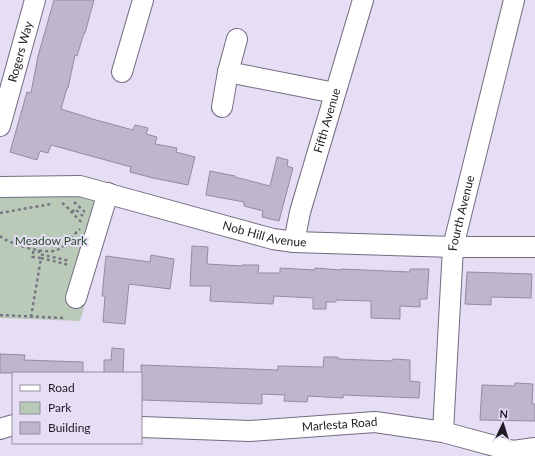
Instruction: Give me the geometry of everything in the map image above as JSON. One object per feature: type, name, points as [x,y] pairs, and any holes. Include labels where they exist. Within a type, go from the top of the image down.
[{"type":"street","name":"Rogers Way","points":[[0,126],[35,0]]},
{"type":"street","points":[[122,72],[143,0]]},
{"type":"street","name":"Fourth Avenue","points":[[443,432],[453,247],[514,0]]},
{"type":"street","name":"Fifth Avenue","points":[[294,242],[300,212],[335,94],[359,1]]},
{"type":"street","points":[[222,107],[228,72],[237,38]]},
{"type":"street","points":[[228,72],[335,94]]},
{"type":"street","name":"Nob Hill Avenue","points":[[0,187],[80,186],[273,239],[294,242],[453,247],[535,247]]},
{"type":"street","points":[[76,298],[108,193]]},
{"type":"street","name":"Marlesta Road","points":[[142,427],[250,431],[375,422],[443,432],[513,451],[535,448]]},
{"type":"street","points":[[0,429],[12,425]]},
{"type":"path","points":[[74,186],[73,200],[86,214]]},
{"type":"path","points":[[0,213],[57,203],[65,205],[82,222],[82,227],[59,250],[54,251],[39,250],[9,243],[0,236]]},
{"type":"path","points":[[72,212],[76,209],[87,221]]},
{"type":"path","points":[[34,249],[32,257],[73,266]]},
{"type":"path","points":[[39,250],[39,254],[74,261]]},
{"type":"path","points":[[31,316],[41,258]]},
{"type":"path","points":[[0,315],[63,318]]},
{"type":"green space","name":"Meadow Park","points":[[51,190],[115,202],[80,321],[0,318],[0,196]]},
{"type":"building","points":[[54,0],[94,0],[85,33],[77,56],[75,55],[68,88],[61,109],[133,130],[135,125],[148,128],[146,134],[157,137],[155,144],[177,148],[176,152],[195,157],[188,185],[130,172],[131,167],[51,145],[48,153],[40,151],[37,160],[10,152],[27,92],[31,93],[38,56]]},
{"type":"building","points":[[277,157],[288,160],[287,166],[293,168],[279,221],[262,217],[263,211],[244,206],[244,202],[206,195],[210,171],[235,176],[270,186]]},
{"type":"building","points":[[192,246],[208,247],[207,264],[242,266],[259,265],[258,273],[280,273],[280,268],[410,272],[410,269],[429,269],[427,299],[420,299],[420,307],[400,306],[400,319],[371,318],[371,301],[336,300],[336,302],[326,302],[326,309],[313,309],[313,298],[274,296],[273,304],[210,301],[211,286],[190,286]]},
{"type":"building","points":[[151,255],[174,259],[170,289],[129,284],[125,324],[103,322],[105,296],[102,296],[106,256],[150,262]]},
{"type":"building","points":[[467,272],[532,274],[531,298],[491,297],[491,305],[465,304]]},
{"type":"building","points":[[112,348],[124,349],[123,372],[104,372],[104,360],[111,360]]},
{"type":"building","points":[[0,354],[25,355],[24,360],[83,362],[83,372],[0,373]]},
{"type":"building","points":[[324,357],[392,361],[393,359],[410,360],[410,381],[420,382],[419,398],[343,395],[343,398],[308,396],[307,402],[284,401],[285,395],[262,394],[262,404],[142,400],[141,365],[278,370],[278,366],[323,367]]},
{"type":"building","points":[[515,383],[533,384],[532,404],[535,404],[535,421],[480,420],[482,385],[514,386]]}]
